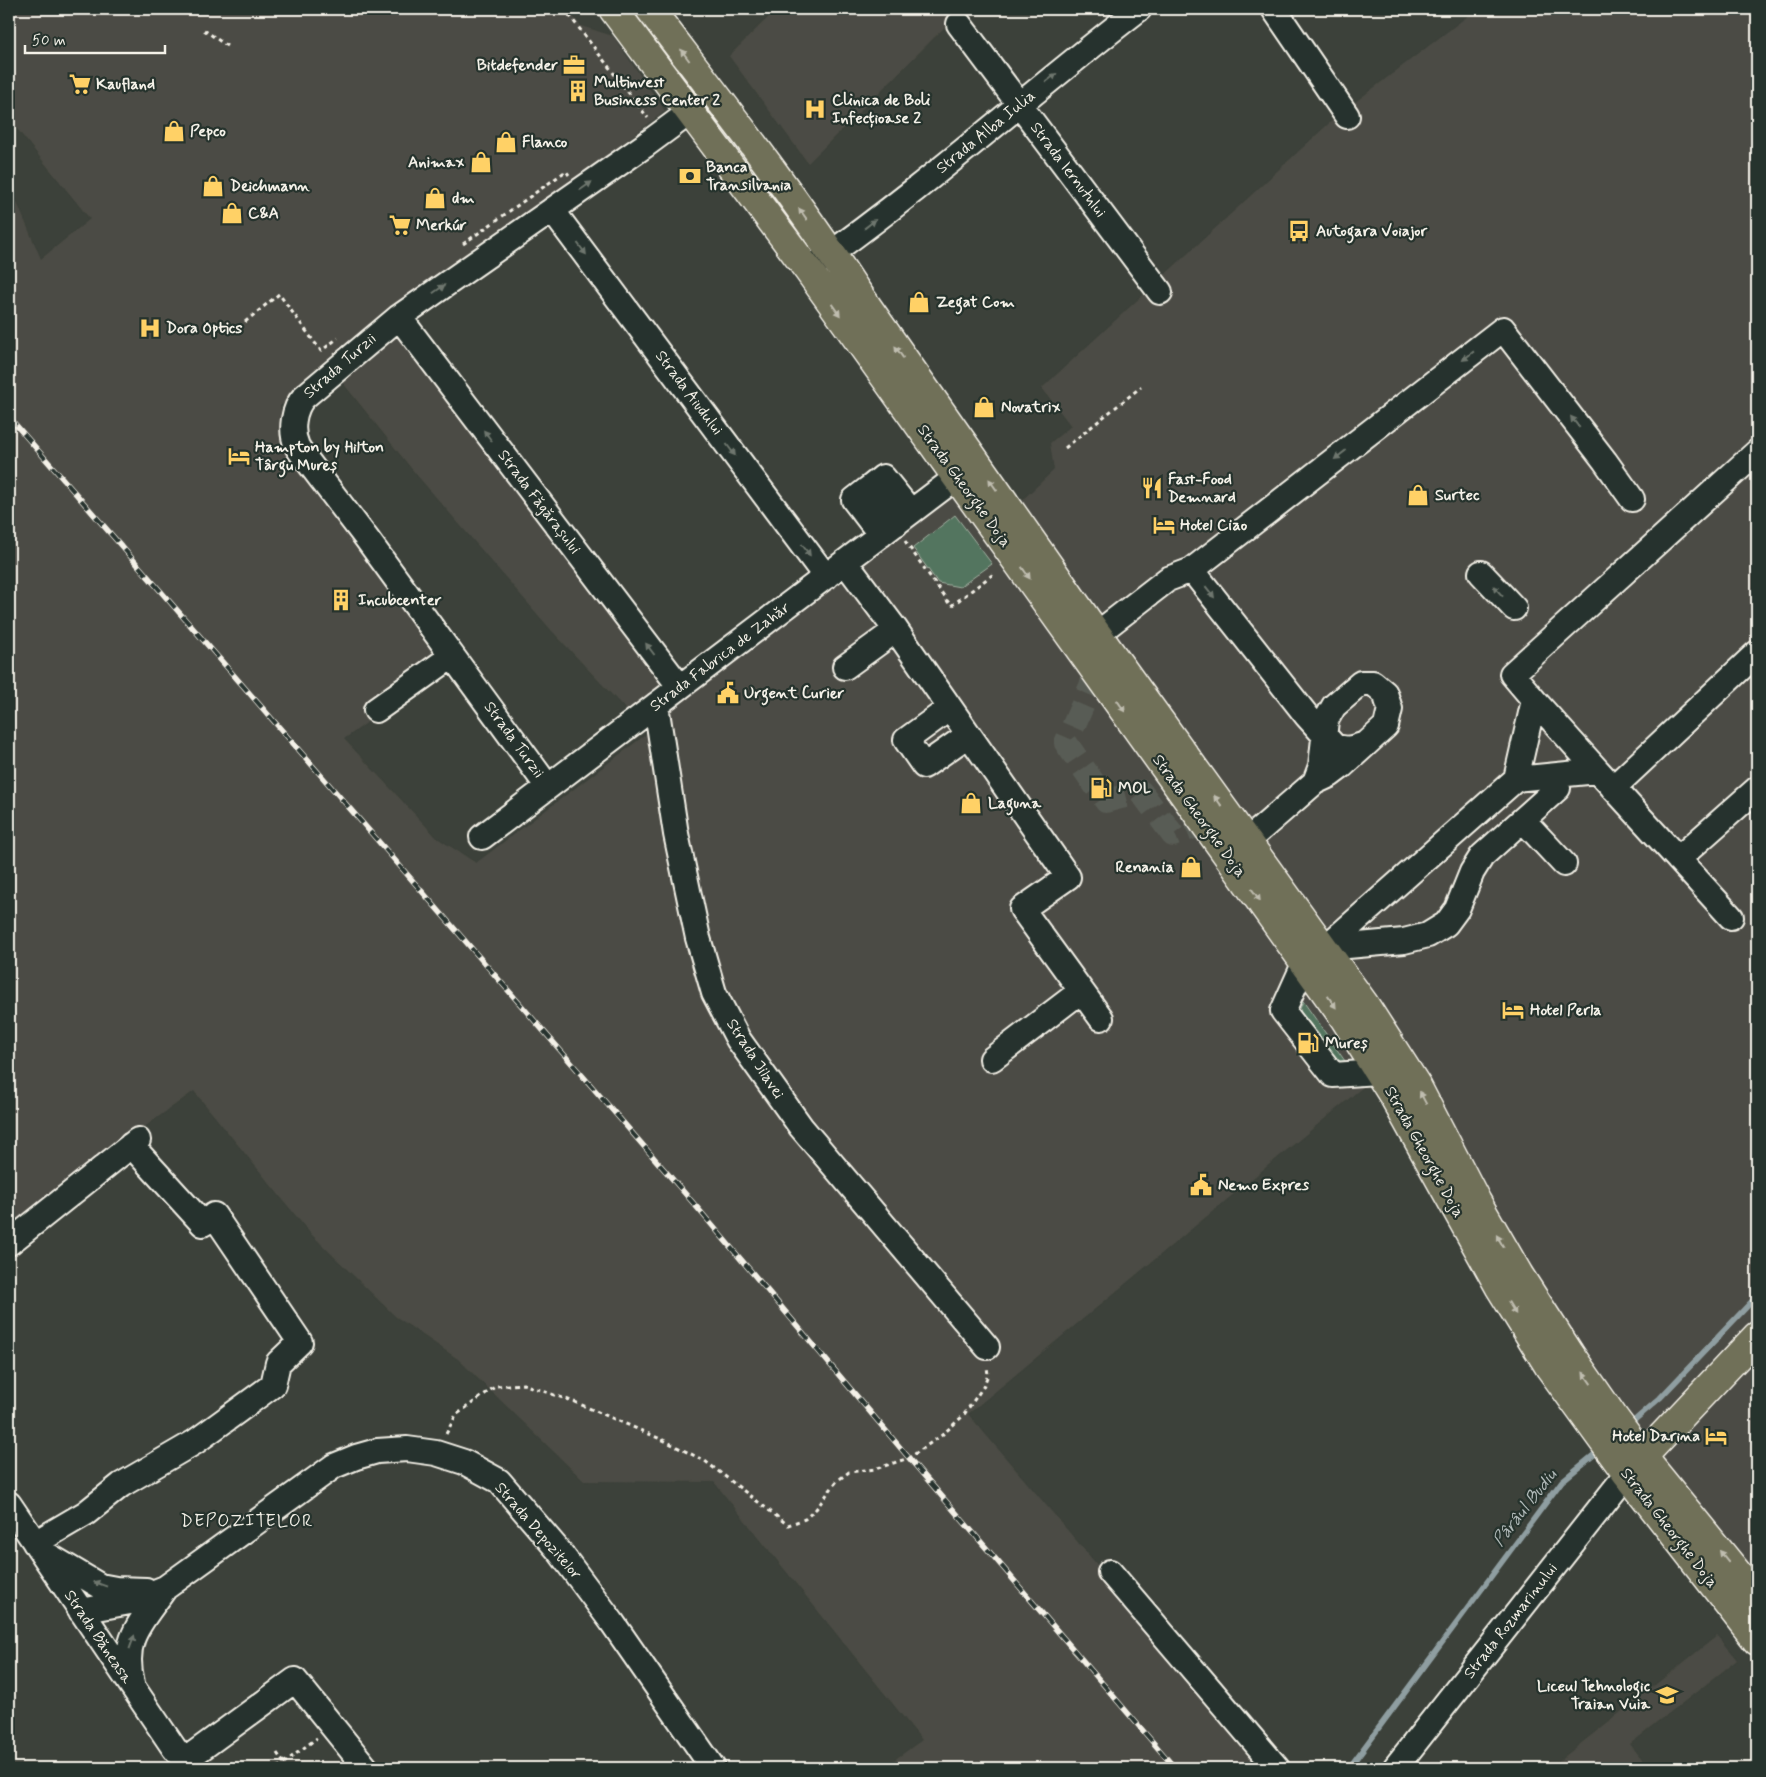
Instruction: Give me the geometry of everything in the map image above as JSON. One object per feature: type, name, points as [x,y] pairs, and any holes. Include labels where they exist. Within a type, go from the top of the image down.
[{"type":"main road","name":"Strada Gheorghe Doja","points":[[613,9],[808,270],[957,477],[1315,955],[1366,1005],[1417,1086],[1477,1202],[1519,1275],[1570,1354],[1606,1426]]},
{"type":"main road","name":"Strada Gheorghe Doja","points":[[650,9],[714,92],[832,253],[866,305],[1097,634],[1247,841],[1315,955],[1344,1018],[1399,1105],[1499,1286],[1550,1368],[1606,1426],[1757,1641]]},
{"type":"main road","points":[[1631,1460],[1757,1336]]},
{"type":"main road","name":"Strada Gheorghe Doja","points":[[1631,1460],[1757,1597]]},
{"type":"street","name":"Strada Alba Iulia","points":[[808,270],[964,151],[1018,104],[1139,9]]},
{"type":"street","points":[[1274,9],[1347,116]]},
{"type":"street","name":"Strada Iernutului","points":[[959,24],[1160,292]]},
{"type":"street","name":"Strada Turzii","points":[[548,787],[306,459],[297,445],[294,433],[294,417],[299,402],[339,366],[399,317],[690,112]]},
{"type":"street","name":"Strada Aiudului","points":[[552,210],[826,577]]},
{"type":"street","name":"Strada Făgărașului","points":[[399,317],[680,687]]},
{"type":"street","points":[[1097,634],[1168,579],[1192,570],[1503,328],[1605,460],[1632,499]]},
{"type":"street","points":[[1730,917],[1512,674],[1757,452]]},
{"type":"street","points":[[883,477],[898,528],[854,500],[883,477]]},
{"type":"street","name":"Strada Fabrica de Zahăr","points":[[482,837],[845,562],[898,528],[957,477]]},
{"type":"street","points":[[845,562],[896,630],[1068,877],[1022,909],[1101,1018]]},
{"type":"street","points":[[1192,570],[1325,736],[1336,747],[1349,749],[1366,744]]},
{"type":"street","points":[[1481,573],[1514,608]]},
{"type":"street","points":[[845,667],[896,630]]},
{"type":"street","points":[[1614,788],[1757,653]]},
{"type":"street","points":[[376,710],[452,656]]},
{"type":"street","points":[[1247,841],[1315,782],[1336,770],[1386,726],[1390,709],[1385,693],[1373,683],[1361,683],[1334,706],[1326,720],[1321,766],[1315,782]]},
{"type":"street","points":[[1516,779],[1534,700]]},
{"type":"street","name":"Strada Jilavei","points":[[656,705],[676,834],[698,938],[714,992],[738,1039],[801,1127],[987,1347]]},
{"type":"street","points":[[950,708],[906,740],[924,766],[968,734]]},
{"type":"street","points":[[1378,1072],[1334,1075],[1283,1011],[1315,955],[1516,779],[1598,771]]},
{"type":"street","points":[[1315,955],[1404,941],[1428,935],[1446,924],[1457,909],[1472,872],[1482,856],[1558,788]]},
{"type":"street","points":[[1678,859],[1757,789]]},
{"type":"street","points":[[1523,820],[1564,864]]},
{"type":"street","points":[[992,1059],[1081,991]]},
{"type":"street","points":[[9,1243],[135,1142],[202,1224],[214,1215],[300,1342],[278,1362],[272,1384],[195,1442],[121,1485],[86,1514],[37,1547],[100,1586],[135,1590],[165,1588]]},
{"type":"street","name":"Strada Depozitelor","points":[[80,1611],[130,1602],[165,1588],[334,1466],[377,1451],[407,1449],[436,1453],[464,1462],[499,1481],[565,1559],[612,1622],[713,1768]]},
{"type":"street","name":"Strada Rozmarinului","points":[[1395,1768],[1631,1460]]},
{"type":"street","name":"Strada Băneasa","points":[[9,1504],[80,1611],[187,1764]]},
{"type":"street","points":[[1110,1572],[1277,1768]]},
{"type":"street","name":"Strada Depozitelor","points":[[134,1689],[128,1667],[129,1645],[139,1624],[165,1588]]},
{"type":"street","points":[[187,1764],[295,1680],[366,1768]]},
{"type":"path","points":[[569,15],[649,120]]},
{"type":"path","points":[[204,30],[227,46]]},
{"type":"path","points":[[458,248],[566,171],[570,177]]},
{"type":"path","points":[[245,322],[279,294],[321,351],[344,334]]},
{"type":"path","points":[[1065,448],[1140,387]]},
{"type":"path","points":[[898,528],[951,606],[1002,568]]},
{"type":"path","points":[[436,1453],[456,1415],[496,1386],[523,1384],[577,1403],[663,1440],[705,1461],[788,1526],[805,1519],[816,1509],[837,1481],[849,1472],[875,1469],[909,1458],[950,1429],[963,1416],[983,1387],[988,1375],[987,1347]]},
{"type":"path","points":[[277,1768],[319,1737]]},
{"type":"path","points":[[277,1753],[284,1763]]},
{"type":"shaded area","points":[[9,9],[567,9],[581,26],[613,36],[665,111],[393,320],[680,701],[954,495],[1016,506],[1054,470],[1050,443],[1071,426],[1042,388],[1337,116],[1477,9],[1757,9],[1757,1583],[1649,1444],[1569,1330],[1520,1249],[1410,1048],[968,1414],[1271,1768],[883,1768],[922,1740],[714,1482],[584,1481],[458,1359],[395,1316],[310,1233],[194,1091],[9,1225],[9,184],[41,259],[90,219],[9,119]],"holes":[[[331,368],[415,473],[552,631],[648,733],[476,863],[437,838],[344,739],[445,667],[287,447],[280,406]]]},
{"type":"shaded area","name":"Clinica de Boli Infecțioase 2","points":[[777,9],[963,9],[808,163],[729,56]]},
{"type":"shaded area","name":"Liceul Tehnologic Traian Vuia","points":[[1717,1636],[1737,1660],[1630,1744],[1649,1768],[1550,1768]]},
{"type":"green space","points":[[955,515],[992,564],[960,587],[938,583],[913,548]]},
{"type":"green space","points":[[1303,1001],[1345,1061],[1342,1063],[1335,1062],[1302,1017],[1300,1009]]},
{"type":"waterway","name":"Pârâul Budiu","points":[[1629,1425],[1660,1398],[1757,1296]]},
{"type":"waterway","name":"Pârâul Budiu","points":[[1349,1768],[1562,1481],[1601,1449]]},
{"type":"tunnel","points":[[1097,672],[1066,743],[1106,801],[1141,792],[1173,835],[1204,823]]},
{"type":"railway","points":[[9,417],[695,1205],[1175,1768]]},
{"type":"place","name":"Bitdefender","points":[[574,65]]},
{"type":"place","name":"Kaufland","points":[[80,84]]},
{"type":"place","name":"Multinvest Business Center 2","points":[[578,91]]},
{"type":"place","name":"Clinica de Boli Infecțioase 2","points":[[815,109]]},
{"type":"place","name":"Pepco","points":[[174,131]]},
{"type":"place","name":"Flanco","points":[[506,142]]},
{"type":"place","name":"Animax","points":[[481,162]]},
{"type":"place","name":"Banca Transilvania","points":[[690,176]]},
{"type":"place","name":"Deichmann","points":[[213,186]]},
{"type":"place","name":"dm","points":[[435,198]]},
{"type":"place","name":"C&A","points":[[232,213]]},
{"type":"place","name":"Merkúr","points":[[400,225]]},
{"type":"place","name":"Autogara Voiajor","points":[[1299,231]]},
{"type":"place","name":"Zegat Com","points":[[919,302]]},
{"type":"place","name":"Dora Optics","points":[[150,328]]},
{"type":"place","name":"Novatrix","points":[[984,407]]},
{"type":"place","name":"Hampton by Hilton Târgu Mureș","points":[[239,456]]},
{"type":"place","name":"Fast-Food Demnard","points":[[1152,488]]},
{"type":"place","name":"Surtec","points":[[1418,495]]},
{"type":"place","name":"Hotel Ciao","points":[[1164,525]]},
{"type":"place","name":"Incubcenter","points":[[341,600]]},
{"type":"place","name":"Urgent Curier","points":[[728,693]]},
{"type":"place","name":"MOL","points":[[1101,788]]},
{"type":"place","name":"Laguna","points":[[971,803]]},
{"type":"place","name":"Renania","points":[[1191,867]]},
{"type":"place","name":"Hotel Perla","points":[[1513,1010]]},
{"type":"place","name":"Mureș","points":[[1308,1043]]},
{"type":"place","name":"Nemo Expres","points":[[1201,1185]]},
{"type":"place","name":"Hotel Darina","points":[[1716,1436]]},
{"type":"place","name":"Liceul Tehnologic Traian Vuia","points":[[1667,1695]]},
{"type":"district","name":"DEPOZITELOR","points":[[247,1521]]}]
